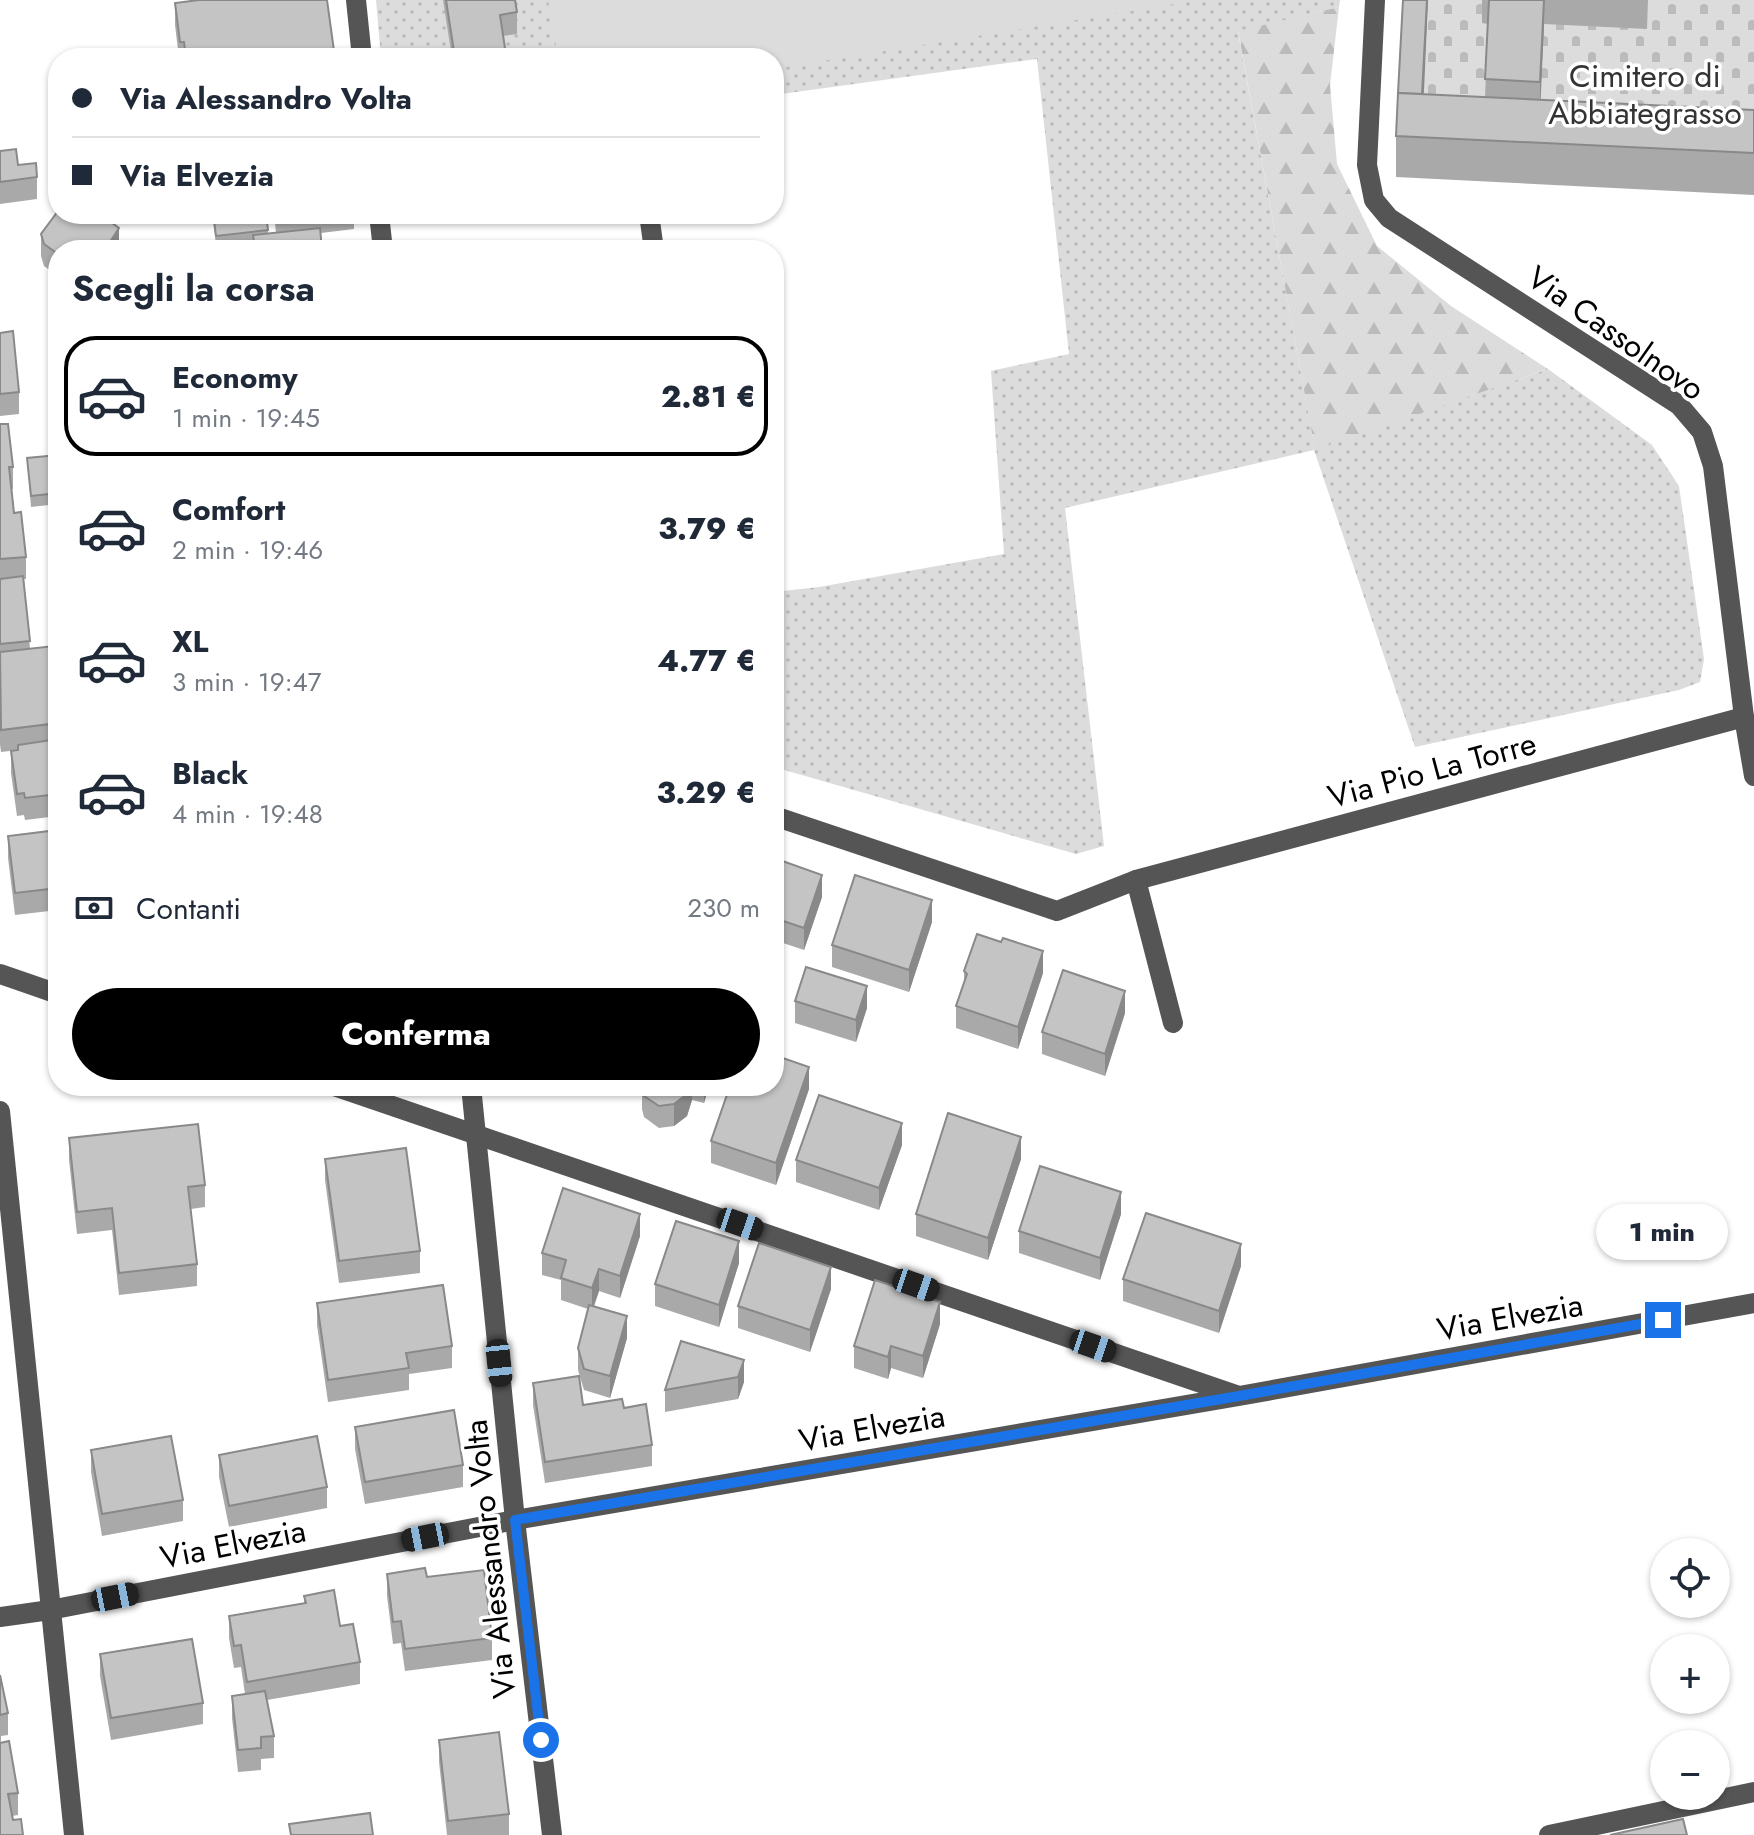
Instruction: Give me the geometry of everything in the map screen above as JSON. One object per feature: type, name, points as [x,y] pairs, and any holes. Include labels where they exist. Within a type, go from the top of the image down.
[{"type":"street","points":[[356,0],[361,48]]},
{"type":"street","name":"Via Cassolnovo","points":[[1375,0],[1367,165],[1372,192],[1379,208],[1389,218],[1679,405],[1702,432],[1713,466],[1754,776]]},
{"type":"street","name":"Via Pio La Torre","points":[[784,819],[1057,911],[1136,880],[1744,717]]},
{"type":"street","points":[[1136,880],[1173,1023]]},
{"type":"street","points":[[0,974],[48,991]]},
{"type":"street","points":[[364,1096],[1239,1396]]},
{"type":"street","name":"Via Alessandro Volta","points":[[472,1096],[515,1520],[552,1835]]},
{"type":"street","points":[[0,1111],[74,1835]]},
{"type":"street","name":"Via Elvezia","points":[[0,1617],[515,1520],[1239,1396],[1754,1303]]},
{"type":"street","points":[[1549,1835],[1754,1792]]},
{"type":"green space","points":[[376,0],[1340,0],[1339,7],[1238,32],[1315,449],[1548,369],[1652,445],[1679,486],[1704,659],[1700,682],[1679,690],[1415,747],[1314,450],[1065,508],[1104,846],[1076,854],[784,770],[784,591],[1004,554],[991,371],[1069,354],[1037,59],[784,94],[784,48],[380,48]]},
{"type":"green space","points":[[548,0],[1200,0],[784,67],[784,48],[556,48]]},
{"type":"green space","name":"Cimitero di Abbiategrasso","points":[[1404,0],[1754,0],[1754,195],[1398,135]]},
{"type":"green space","points":[[1339,7],[1330,85],[1337,164],[1377,246],[1451,306],[1548,369],[1315,450],[1238,31]]},
{"type":"building","points":[[199,0],[327,0],[334,48],[185,48],[184,42],[180,42],[175,3]]},
{"type":"building","points":[[446,0],[515,0],[517,12],[500,15],[505,48],[453,48]]},
{"type":"building","points":[[1403,0],[1427,0],[1422,94],[1398,93]]},
{"type":"building","points":[[1489,0],[1544,0],[1540,82],[1485,79]]},
{"type":"building","points":[[1398,93],[1754,110],[1754,153],[1396,136]]},
{"type":"building","points":[[16,149],[18,165],[36,163],[37,177],[0,182],[0,151]]},
{"type":"building","points":[[48,224],[114,224],[119,228],[111,240],[48,240],[48,247],[41,234]]},
{"type":"building","points":[[214,224],[267,224],[268,230],[216,236]]},
{"type":"building","points":[[320,228],[321,240],[254,240],[253,235]]},
{"type":"building","points":[[13,331],[19,392],[0,394],[0,333]]},
{"type":"building","points":[[0,424],[8,424],[14,513],[21,512],[26,557],[0,559]]},
{"type":"building","points":[[48,456],[48,494],[31,496],[27,458]]},
{"type":"building","points":[[23,576],[30,641],[0,644],[0,579]]},
{"type":"building","points":[[48,647],[48,724],[1,730],[0,652]]},
{"type":"building","points":[[48,740],[48,795],[25,798],[24,793],[17,794],[11,751],[18,750],[18,745]]},
{"type":"building","points":[[48,831],[48,889],[15,893],[8,836]]},
{"type":"building","points":[[784,862],[822,875],[804,928],[784,921]]},
{"type":"building","points":[[855,875],[932,900],[909,970],[832,945]]},
{"type":"building","points":[[977,934],[1001,942],[1003,938],[1043,951],[1018,1027],[956,1006]]},
{"type":"building","points":[[806,967],[867,986],[856,1020],[795,1001]]},
{"type":"building","points":[[1063,970],[1125,991],[1105,1054],[1042,1032]]},
{"type":"building","points":[[784,1058],[809,1067],[776,1163],[711,1141],[727,1096],[784,1096]]},
{"type":"building","points":[[819,1095],[902,1123],[879,1188],[796,1160]]},
{"type":"building","points":[[644,1096],[684,1096],[674,1104],[659,1106]]},
{"type":"building","points":[[948,1113],[1021,1137],[988,1238],[916,1214]]},
{"type":"building","points":[[198,1124],[205,1185],[188,1187],[197,1264],[119,1273],[112,1208],[77,1212],[69,1138]]},
{"type":"building","points":[[406,1148],[420,1251],[339,1261],[325,1159]]},
{"type":"building","points":[[1040,1166],[1121,1192],[1100,1258],[1019,1231]]},
{"type":"building","points":[[563,1188],[640,1214],[620,1276],[599,1269],[592,1288],[561,1278],[566,1260],[542,1253]]},
{"type":"building","points":[[1146,1213],[1241,1244],[1219,1311],[1123,1279]]},
{"type":"building","points":[[676,1221],[739,1241],[719,1305],[655,1284]]},
{"type":"building","points":[[759,1243],[831,1267],[810,1330],[738,1306]]},
{"type":"building","points":[[875,1280],[940,1302],[923,1356],[891,1346],[888,1357],[854,1346]]},
{"type":"building","points":[[443,1285],[452,1346],[406,1353],[409,1368],[328,1380],[317,1303]]},
{"type":"building","points":[[589,1305],[627,1316],[610,1376],[584,1369],[578,1348]]},
{"type":"building","points":[[681,1341],[744,1360],[738,1377],[665,1390]]},
{"type":"building","points":[[579,1376],[583,1405],[622,1399],[624,1408],[646,1404],[652,1445],[545,1462],[533,1383]]},
{"type":"building","points":[[454,1410],[463,1465],[365,1482],[355,1427]]},
{"type":"building","points":[[171,1436],[183,1500],[102,1514],[91,1450]]},
{"type":"building","points":[[317,1436],[327,1487],[229,1506],[219,1455]]},
{"type":"building","points":[[425,1568],[427,1577],[484,1570],[492,1638],[405,1649],[401,1621],[393,1622],[387,1574]]},
{"type":"building","points":[[334,1590],[340,1626],[353,1624],[360,1662],[247,1682],[241,1645],[234,1646],[229,1616],[306,1603],[304,1596]]},
{"type":"building","points":[[192,1639],[203,1703],[111,1718],[100,1654]]},
{"type":"building","points":[[0,1675],[8,1713],[0,1715]]},
{"type":"building","points":[[265,1691],[274,1736],[261,1737],[261,1748],[238,1750],[232,1696]]},
{"type":"building","points":[[499,1732],[509,1814],[448,1821],[439,1740]]},
{"type":"building","points":[[9,1741],[18,1793],[8,1794],[13,1820],[21,1819],[23,1835],[0,1835],[0,1743]]},
{"type":"building","points":[[370,1813],[373,1835],[291,1835],[289,1824]]},
{"type":"building","points":[[1683,1819],[1687,1835],[1610,1835]]},
{"type":"route","points":[[541,1740],[515,1520],[1663,1320]]}]
